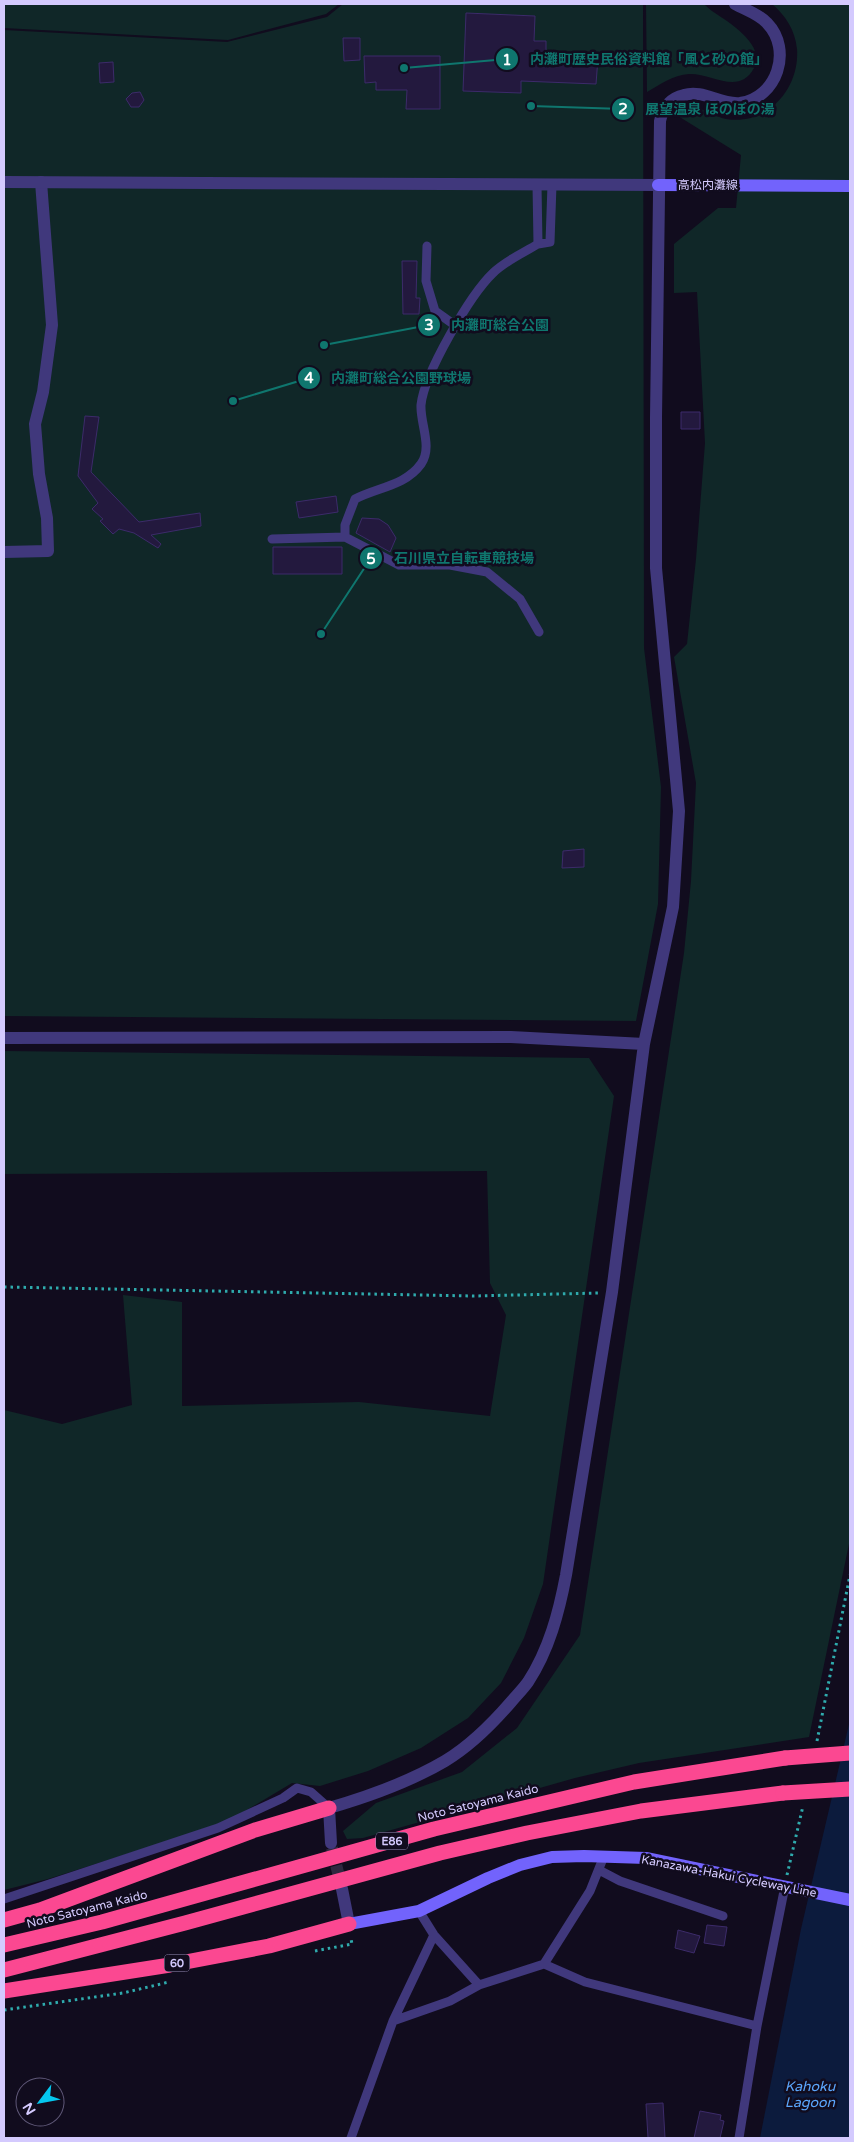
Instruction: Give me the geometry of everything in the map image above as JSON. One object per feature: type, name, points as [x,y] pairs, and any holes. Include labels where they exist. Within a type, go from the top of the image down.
[{"type":"highway","name":"Noto Satoyama Kaido","points":[[4,1944],[102,1922],[434,1829],[634,1782],[785,1758],[850,1753]]},
{"type":"highway","name":"E86","points":[[4,1970],[185,1923],[440,1853],[526,1833],[641,1811],[783,1792],[850,1789]]},
{"type":"highway","points":[[4,1920],[40,1910],[255,1830],[329,1808]]},
{"type":"highway","name":"60","points":[[4,1991],[170,1965],[269,1946],[349,1924]]},
{"type":"main road","name":"高松内灘線","points":[[658,184],[850,186]]},
{"type":"main road","name":"Kanazawa-Hakui Cycleway Line","points":[[349,1924],[419,1911],[520,1865],[552,1857],[604,1856],[646,1858],[850,1900]]},
{"type":"street","points":[[331,1843],[329,1808],[412,1777],[446,1761],[470,1743],[493,1721],[528,1682],[547,1645],[559,1610],[612,1292],[644,1044],[673,907],[679,811],[656,568],[660,122],[667,106],[679,96],[693,93],[723,102],[741,103],[765,91],[777,73],[780,56],[776,36],[768,24],[757,15],[735,4]]},
{"type":"street","points":[[4,182],[658,184]]},
{"type":"street","points":[[4,552],[48,551],[48,518],[39,474],[34,424],[44,392],[52,325],[41,182]]},
{"type":"street","points":[[4,1038],[511,1037],[644,1044]]},
{"type":"street","points":[[342,1889],[349,1924]]},
{"type":"lane","points":[[537,185],[538,244]]},
{"type":"lane","points":[[345,537],[345,526],[355,499],[370,491],[404,482],[422,463],[427,444],[420,417],[422,395],[440,354],[470,304],[493,272],[538,244],[550,242],[552,185]]},
{"type":"lane","points":[[427,246],[426,281],[435,311],[456,326]]},
{"type":"lane","points":[[272,539],[345,537],[399,565],[450,565],[487,572],[520,599],[539,632]]},
{"type":"lane","points":[[4,1899],[218,1828],[283,1798],[298,1788],[311,1792],[329,1808]]},
{"type":"lane","points":[[393,2021],[450,2001],[479,1985],[544,1964],[590,1891],[604,1856]]},
{"type":"lane","points":[[599,1870],[620,1881],[723,1916]]},
{"type":"lane","points":[[739,2138],[757,2026],[785,1886]]},
{"type":"lane","points":[[419,1911],[434,1935],[479,1985]]},
{"type":"lane","points":[[351,2138],[393,2021],[434,1935]]},
{"type":"lane","points":[[544,1964],[585,1982],[757,2026]]},
{"type":"path","points":[[4,1287],[474,1296],[533,1296],[612,1292]]},
{"type":"path","points":[[817,1742],[850,1575]]},
{"type":"path","points":[[785,1886],[804,1799]]},
{"type":"green space","points":[[699,3],[704,5],[735,27],[750,42],[757,59],[754,68],[741,81],[724,81],[689,74],[672,78],[647,92],[646,4]]},
{"type":"green space","points":[[4,4],[339,4],[326,14],[228,40],[4,28]]},
{"type":"green space","points":[[343,4],[643,4],[644,648],[661,787],[658,904],[636,1021],[4,1016],[4,30],[227,42],[327,17]]},
{"type":"green space","points":[[772,4],[850,4],[850,1539],[809,1737],[639,1763],[575,1778],[363,1838],[347,1839],[343,1831],[376,1803],[462,1772],[517,1728],[580,1635],[684,953],[691,881],[696,783],[674,657],[687,644],[705,443],[697,292],[674,293],[674,244],[718,208],[736,208],[741,155],[678,116],[689,108],[698,108],[726,119],[741,120],[768,110],[778,101],[787,90],[793,77],[797,63],[797,49],[789,24],[782,13]]},
{"type":"green space","points":[[4,1051],[589,1058],[614,1096],[543,1584],[524,1638],[501,1683],[468,1718],[421,1748],[368,1771],[320,1786],[292,1783],[225,1823],[48,1879],[4,1890],[4,1410],[62,1424],[132,1405],[123,1295],[182,1302],[182,1406],[359,1402],[490,1416],[506,1315],[490,1283],[487,1171],[4,1174]]},
{"type":"water","name":"Kahoku Lagoon","points":[[850,1720],[850,2138],[760,2138],[801,1929]]},
{"type":"building","points":[[466,13],[535,16],[534,41],[546,41],[546,54],[577,53],[598,58],[596,84],[521,81],[521,93],[463,91]]},
{"type":"building","points":[[343,38],[360,38],[360,60],[344,61]]},
{"type":"building","points":[[364,56],[440,56],[440,109],[406,109],[407,90],[376,90],[376,82],[365,83]]},
{"type":"building","points":[[113,62],[114,82],[100,83],[99,63]]},
{"type":"building","points":[[140,92],[144,100],[139,107],[131,107],[126,99],[132,93]]},
{"type":"building","points":[[402,261],[417,261],[416,298],[420,298],[419,314],[403,314]]},
{"type":"building","points":[[681,412],[700,412],[700,429],[681,429]]},
{"type":"building","points":[[85,416],[99,417],[91,472],[139,522],[200,513],[201,526],[151,535],[161,544],[158,548],[134,533],[119,529],[113,534],[100,521],[103,519],[92,509],[98,503],[78,476]]},
{"type":"building","points":[[336,496],[338,512],[299,518],[296,502]]},
{"type":"building","points":[[362,518],[379,519],[388,525],[396,538],[390,552],[356,533]]},
{"type":"building","points":[[273,547],[342,547],[342,574],[273,574]]},
{"type":"building","points":[[584,849],[584,867],[562,868],[563,851]]},
{"type":"building","points":[[707,1925],[727,1927],[724,1946],[704,1943]]},
{"type":"building","points":[[678,1930],[700,1936],[694,1953],[675,1948]]},
{"type":"building","points":[[663,2103],[665,2138],[648,2138],[646,2104]]},
{"type":"building","points":[[700,2111],[721,2115],[720,2120],[724,2121],[720,2138],[694,2138]]},
{"type":"tunnel","points":[[332,1848],[342,1889]]},
{"type":"place","name":"内灘町歴史民俗資料館「風と砂の館」","points":[[404,68]]},
{"type":"place","name":"展望温泉 ほのぼの湯","points":[[531,106]]},
{"type":"place","name":"内灘町総合公園","points":[[324,345]]},
{"type":"place","name":"内灘町総合公園野球場","points":[[233,401]]},
{"type":"place","name":"石川県立自転車競技場","points":[[321,634]]}]
